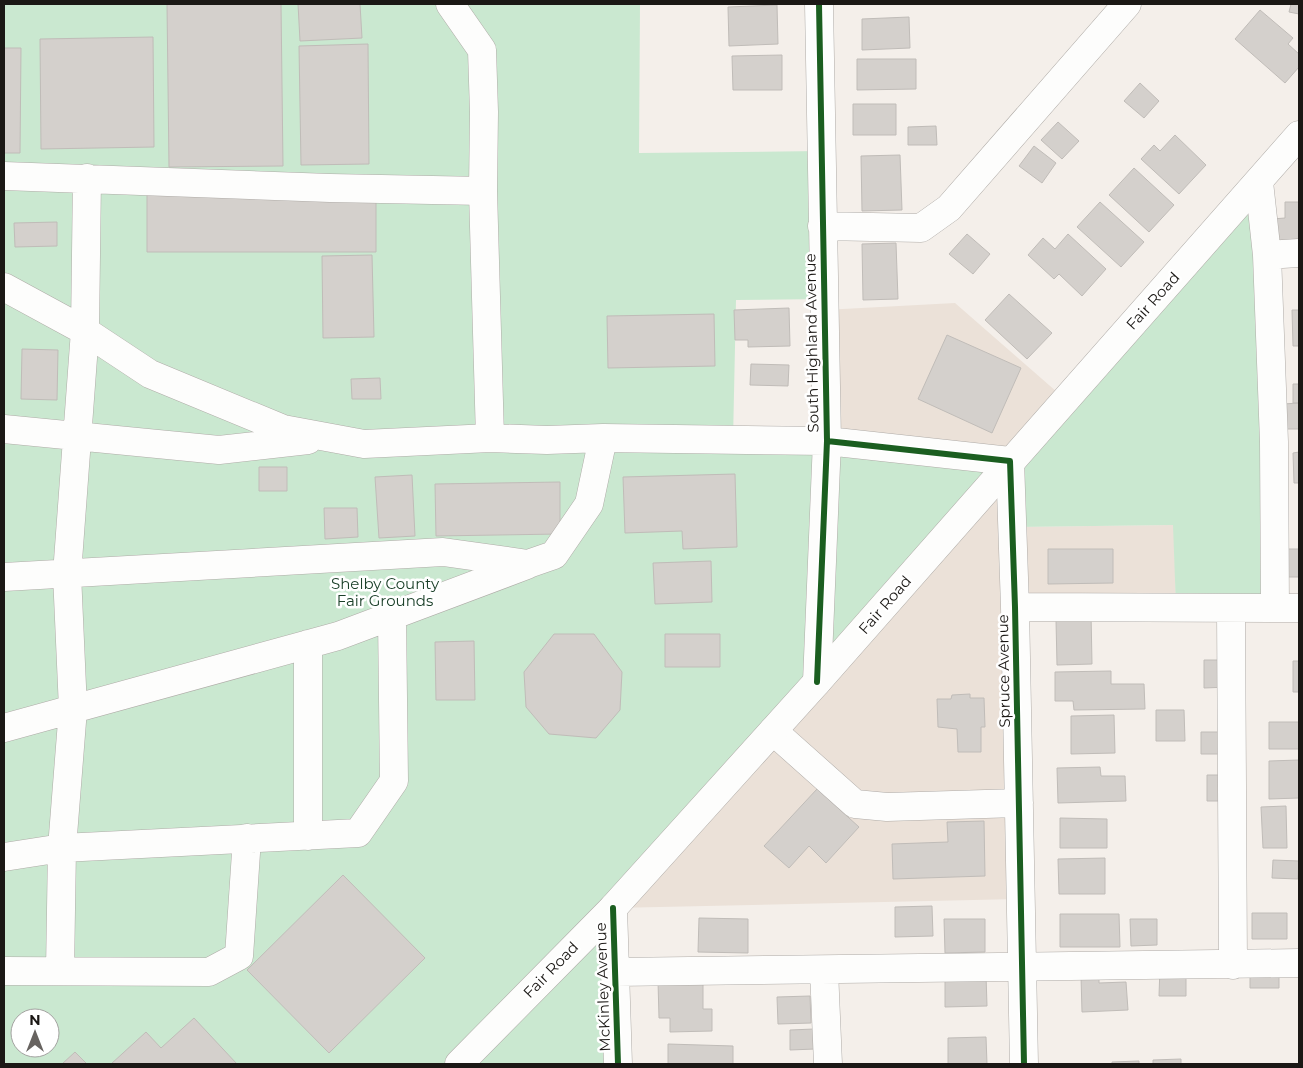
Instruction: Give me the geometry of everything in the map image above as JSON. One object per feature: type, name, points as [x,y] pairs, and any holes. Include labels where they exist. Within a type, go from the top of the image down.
[{"type":"street","points":[[450,4],[482,50],[484,112],[483,191],[490,438]]},
{"type":"street","name":"South Highland Avenue","points":[[817,682],[827,441],[819,4]]},
{"type":"street","points":[[822,226],[921,228],[949,208],[1127,4]]},
{"type":"street","name":"Fair Road","points":[[459,1064],[613,908],[817,682],[1299,135]]},
{"type":"street","points":[[4,176],[330,188],[483,191]]},
{"type":"street","points":[[60,971],[62,848],[74,709],[67,574],[86,331],[87,178]]},
{"type":"street","points":[[1015,607],[1287,608],[1274,442],[1267,255],[1259,182]]},
{"type":"street","points":[[1267,255],[1299,253]]},
{"type":"street","points":[[4,287],[86,331],[150,374],[283,429],[364,444],[490,438],[827,441],[1010,461]]},
{"type":"street","points":[[4,429],[219,450],[330,438]]},
{"type":"street","points":[[4,728],[338,636],[554,555],[589,504],[603,438]]},
{"type":"street","name":"Spruce Avenue","points":[[1010,461],[1015,607],[1024,1064]]},
{"type":"street","points":[[4,577],[443,552],[528,564]]},
{"type":"street","points":[[1231,609],[1233,965]]},
{"type":"street","points":[[4,857],[62,848],[358,833],[394,781],[392,616]]},
{"type":"street","points":[[308,644],[308,836]]},
{"type":"street","points":[[772,731],[856,804],[887,808],[1019,803]]},
{"type":"street","points":[[4,971],[209,972],[239,956],[247,838]]},
{"type":"street","name":"McKinley Avenue","points":[[613,908],[618,1064]]},
{"type":"street","points":[[615,972],[1299,963]]},
{"type":"street","points":[[824,970],[828,1064]]},
{"type":"shaded area","points":[[955,303],[1065,399],[1012,527],[1174,525],[1176,608],[1015,607],[1021,899],[613,908],[827,441],[824,310]]},
{"type":"green space","name":"Shelby County Fair Grounds","points":[[4,4],[640,4],[639,153],[821,151],[823,299],[736,300],[733,440],[1010,461],[1259,182],[1275,608],[1176,608],[1173,525],[1012,527],[1010,462],[613,908],[618,1064],[4,1064]]},
{"type":"building","points":[[167,4],[281,4],[283,166],[169,167]]},
{"type":"building","points":[[298,4],[360,4],[362,38],[300,41]]},
{"type":"building","points":[[1291,4],[1299,4],[1299,14],[1289,12]]},
{"type":"building","points":[[777,5],[778,44],[729,46],[728,7]]},
{"type":"building","points":[[1260,10],[1293,38],[1288,44],[1299,54],[1299,67],[1285,83],[1235,39]]},
{"type":"building","points":[[909,17],[910,48],[862,50],[862,19]]},
{"type":"building","points":[[153,37],[154,147],[41,149],[40,39]]},
{"type":"building","points":[[368,44],[369,164],[301,165],[299,46]]},
{"type":"building","points":[[4,48],[21,48],[20,153],[4,153]]},
{"type":"building","points":[[782,55],[782,90],[733,90],[732,56]]},
{"type":"building","points":[[857,59],[916,59],[916,89],[857,90]]},
{"type":"building","points":[[1140,83],[1159,101],[1144,118],[1124,101]]},
{"type":"building","points":[[853,104],[896,104],[896,135],[853,135]]},
{"type":"building","points":[[1058,122],[1079,141],[1062,159],[1041,140]]},
{"type":"building","points":[[936,126],[937,145],[908,145],[908,127]]},
{"type":"building","points":[[1175,135],[1206,165],[1179,194],[1141,159],[1154,145],[1160,151]]},
{"type":"building","points":[[1034,146],[1056,163],[1042,183],[1019,166]]},
{"type":"building","points":[[900,155],[902,210],[862,211],[861,156]]},
{"type":"building","points":[[1134,168],[1174,205],[1149,232],[1109,195]]},
{"type":"building","points":[[147,192],[376,195],[376,252],[147,252]]},
{"type":"building","points":[[1100,202],[1144,242],[1121,267],[1077,227]]},
{"type":"building","points":[[1285,202],[1299,202],[1299,241],[1273,242],[1272,219],[1285,218]]},
{"type":"building","points":[[57,222],[57,246],[15,247],[14,223]]},
{"type":"building","points":[[967,234],[990,254],[973,274],[949,254]]},
{"type":"building","points":[[1068,234],[1106,269],[1082,296],[1059,274],[1054,279],[1028,255],[1043,238],[1055,249]]},
{"type":"building","points":[[896,243],[898,299],[863,300],[862,244]]},
{"type":"building","points":[[372,255],[374,337],[323,338],[322,256]]},
{"type":"building","points":[[1009,294],[1052,333],[1027,359],[985,320]]},
{"type":"building","points":[[789,308],[790,346],[748,347],[748,340],[735,340],[734,310]]},
{"type":"building","points":[[1292,310],[1299,310],[1299,346],[1293,346]]},
{"type":"building","points":[[714,314],[715,366],[608,368],[607,316]]},
{"type":"building","points":[[947,335],[1021,368],[992,433],[918,399]]},
{"type":"building","points":[[22,349],[58,350],[57,400],[21,399]]},
{"type":"building","points":[[751,364],[789,365],[788,386],[750,385]]},
{"type":"building","points":[[380,378],[381,399],[352,399],[351,379]]},
{"type":"building","points":[[1293,384],[1299,384],[1299,403],[1293,403]]},
{"type":"building","points":[[1299,403],[1299,429],[1284,429],[1283,404]]},
{"type":"building","points":[[1299,452],[1299,483],[1294,483],[1293,453]]},
{"type":"building","points":[[259,467],[287,467],[287,491],[259,491]]},
{"type":"building","points":[[735,474],[737,547],[683,549],[682,531],[625,533],[623,477]]},
{"type":"building","points":[[412,475],[415,536],[379,538],[375,477]]},
{"type":"building","points":[[560,482],[560,534],[436,536],[435,484]]},
{"type":"building","points":[[324,508],[357,508],[358,537],[325,539]]},
{"type":"building","points":[[1048,549],[1113,549],[1113,583],[1048,584]]},
{"type":"building","points":[[1282,549],[1299,549],[1299,577],[1283,577]]},
{"type":"building","points":[[711,561],[712,602],[655,604],[653,563]]},
{"type":"building","points":[[1091,613],[1092,664],[1057,665],[1056,620]]},
{"type":"building","points":[[554,634],[594,634],[622,672],[620,710],[596,738],[549,734],[526,707],[524,672]]},
{"type":"building","points":[[665,634],[720,634],[720,667],[665,667]]},
{"type":"building","points":[[474,641],[475,700],[436,700],[435,642]]},
{"type":"building","points":[[1204,660],[1228,660],[1229,687],[1204,688]]},
{"type":"building","points":[[1293,661],[1299,661],[1299,692],[1293,692]]},
{"type":"building","points":[[1111,671],[1111,684],[1144,684],[1145,709],[1074,710],[1073,701],[1055,701],[1055,672]]},
{"type":"building","points":[[970,694],[970,698],[984,698],[985,727],[981,727],[981,752],[958,752],[957,729],[938,727],[937,699],[951,699],[952,695]]},
{"type":"building","points":[[1156,710],[1184,710],[1185,741],[1156,741]]},
{"type":"building","points":[[1114,715],[1115,753],[1071,754],[1071,716]]},
{"type":"building","points":[[1269,722],[1299,722],[1299,749],[1269,749]]},
{"type":"building","points":[[1201,732],[1225,732],[1225,754],[1201,754]]},
{"type":"building","points":[[1299,760],[1299,798],[1269,799],[1269,761]]},
{"type":"building","points":[[1100,767],[1101,776],[1125,776],[1126,801],[1058,803],[1057,768]]},
{"type":"building","points":[[1207,775],[1227,775],[1228,801],[1207,801]]},
{"type":"building","points":[[817,789],[859,827],[826,863],[809,846],[789,868],[764,846]]},
{"type":"building","points":[[1286,806],[1287,848],[1263,848],[1261,807]]},
{"type":"building","points":[[1060,818],[1107,819],[1107,848],[1060,848]]},
{"type":"building","points":[[984,821],[985,876],[893,879],[892,844],[948,842],[947,822]]},
{"type":"building","points":[[1105,858],[1105,894],[1059,894],[1058,859]]},
{"type":"building","points":[[1273,860],[1299,861],[1298,879],[1272,878]]},
{"type":"building","points":[[343,875],[425,958],[329,1053],[247,970]]},
{"type":"building","points":[[932,906],[933,936],[895,937],[895,907]]},
{"type":"building","points":[[1252,913],[1287,913],[1287,939],[1252,939]]},
{"type":"building","points":[[1060,914],[1119,914],[1120,947],[1060,947]]},
{"type":"building","points":[[699,918],[748,919],[748,953],[698,952]]},
{"type":"building","points":[[944,919],[985,919],[985,952],[945,953]]},
{"type":"building","points":[[1130,919],[1157,919],[1157,945],[1131,946]]},
{"type":"building","points":[[1250,964],[1279,965],[1279,988],[1250,988]]},
{"type":"building","points":[[1160,967],[1186,968],[1186,996],[1159,996]]},
{"type":"building","points":[[986,975],[987,1006],[945,1007],[945,976]]},
{"type":"building","points":[[1099,975],[1099,983],[1126,982],[1128,1010],[1082,1012],[1081,976]]},
{"type":"building","points":[[658,981],[703,981],[703,1009],[712,1009],[712,1031],[670,1032],[670,1018],[659,1018]]},
{"type":"building","points":[[810,996],[811,1023],[778,1024],[777,997]]},
{"type":"building","points":[[194,1018],[237,1064],[111,1064],[146,1032],[161,1048]]},
{"type":"building","points":[[814,1029],[815,1049],[790,1050],[790,1030]]},
{"type":"building","points":[[986,1037],[987,1064],[948,1064],[948,1038]]},
{"type":"building","points":[[668,1044],[733,1046],[733,1064],[668,1064]]},
{"type":"building","points":[[75,1052],[87,1064],[62,1064]]},
{"type":"building","points":[[1181,1059],[1181,1064],[1153,1064],[1153,1060]]},
{"type":"building","points":[[1139,1061],[1139,1064],[1112,1064],[1112,1062]]},
{"type":"cycle path","points":[[817,682],[827,441],[819,4]]},
{"type":"cycle path","points":[[827,441],[1010,461],[1015,607],[1024,1064]]},
{"type":"cycle path","points":[[613,908],[618,1064]]}]
